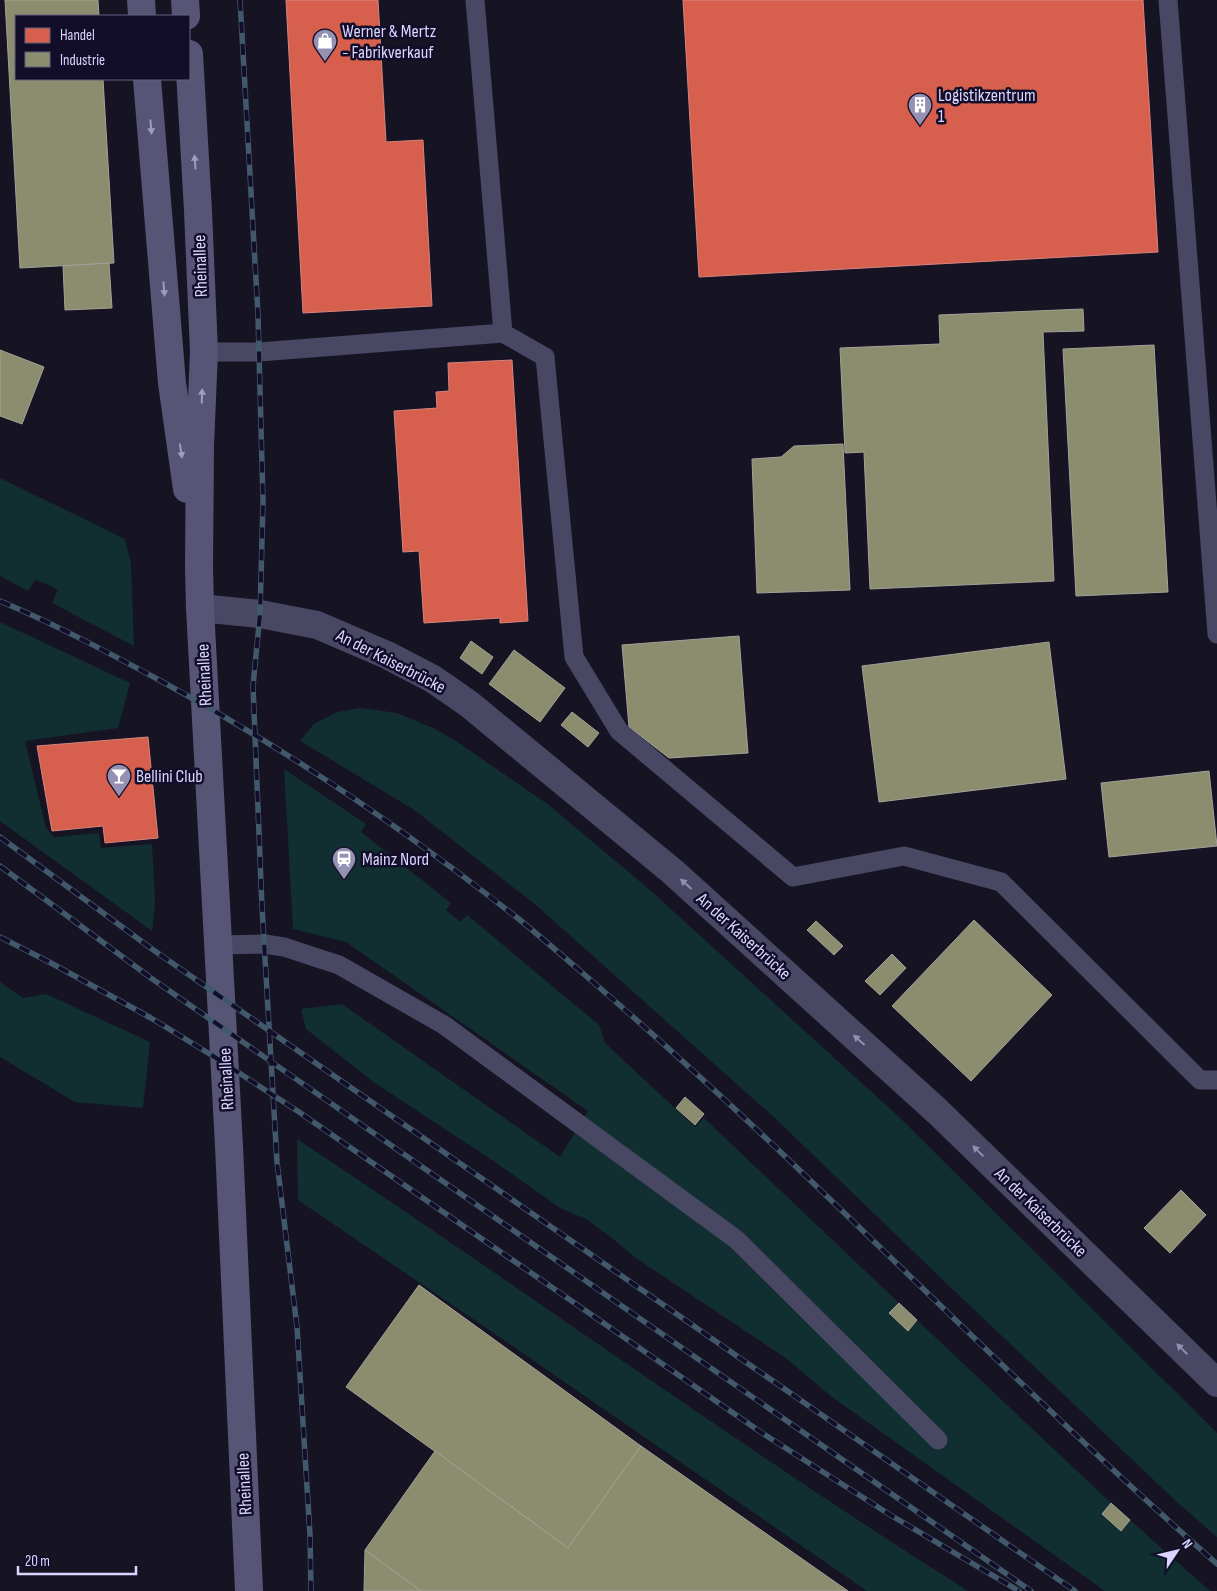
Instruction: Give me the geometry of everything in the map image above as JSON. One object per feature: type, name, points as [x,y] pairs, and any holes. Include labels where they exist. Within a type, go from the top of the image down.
[{"type":"main road","points":[[141,0],[142,15]]},
{"type":"main road","points":[[185,0],[186,15]]},
{"type":"main road","name":"Rheinallee","points":[[190,71],[204,352],[200,444],[200,608],[219,944],[249,1591]]},
{"type":"main road","name":"Rheinallee","points":[[147,80],[172,383],[199,567]]},
{"type":"street","name":"An der Kaiserbrücke","points":[[200,608],[260,614],[317,625],[433,679],[469,704],[673,872],[929,1104],[1217,1383]]},
{"type":"lane","points":[[475,0],[503,333]]},
{"type":"lane","points":[[1168,0],[1217,634]]},
{"type":"lane","points":[[204,352],[259,352],[503,333],[546,357],[574,657],[619,731],[793,877],[904,856],[1001,882],[1200,1080],[1217,1080]]},
{"type":"lane","points":[[219,944],[284,947],[339,965],[444,1025],[737,1240],[938,1440]]},
{"type":"green space","points":[[0,478],[125,539],[131,564],[134,646],[52,603],[58,590],[47,584],[35,580],[28,591],[0,576]]},
{"type":"green space","points":[[0,622],[130,683],[118,728],[25,741],[46,828],[54,837],[99,833],[101,848],[152,844],[155,903],[152,931],[0,821]]},
{"type":"green space","points":[[361,708],[397,713],[435,729],[456,741],[549,805],[651,891],[898,1116],[1217,1433],[1217,1537],[1178,1503],[777,1120],[536,905],[413,809],[300,741],[314,724],[337,712]]},
{"type":"green space","points":[[284,769],[366,824],[361,832],[451,903],[446,910],[460,922],[467,915],[599,1025],[605,1043],[695,1127],[704,1118],[899,1303],[890,1313],[908,1331],[917,1320],[1111,1503],[1102,1514],[1121,1531],[1130,1520],[1210,1591],[1105,1591],[832,1397],[787,1359],[636,1258],[586,1219],[560,1208],[492,1160],[375,1083],[306,1029],[301,1009],[342,1004],[560,1157],[588,1111],[346,942],[293,929]]},
{"type":"green space","points":[[0,982],[23,998],[46,994],[150,1042],[143,1108],[75,1102],[0,1057]]},
{"type":"green space","points":[[297,1139],[799,1481],[968,1591],[867,1591],[298,1200]]},
{"type":"building: Handel","points":[[286,0],[378,0],[386,142],[423,140],[432,306],[303,313]]},
{"type":"building: Handel","name":"Logistikzentrum 1","points":[[683,0],[1143,0],[1158,252],[699,277]]},
{"type":"building: Handel","points":[[512,360],[528,621],[500,623],[500,618],[424,623],[419,551],[403,552],[394,411],[437,408],[436,392],[449,391],[448,363]]},
{"type":"building: Handel","points":[[148,737],[158,838],[105,843],[103,826],[52,831],[37,746]]},
{"type":"building: Industrie","points":[[5,0],[98,0],[99,15],[15,15],[15,80],[103,80],[114,263],[20,268]]},
{"type":"building: Industrie","points":[[109,263],[112,308],[65,310],[63,266]]},
{"type":"building: Industrie","points":[[1083,309],[1084,331],[1043,332],[1054,581],[870,589],[864,452],[845,453],[840,348],[940,344],[939,315]]},
{"type":"building: Industrie","points":[[1154,345],[1168,592],[1076,596],[1063,349]]},
{"type":"building: Industrie","points":[[0,350],[44,367],[22,424],[0,416]]},
{"type":"building: Industrie","points":[[843,444],[850,590],[757,593],[752,459],[781,457],[794,446]]},
{"type":"building: Industrie","points":[[739,636],[748,753],[669,758],[629,727],[622,645]]},
{"type":"building: Industrie","points":[[471,641],[493,657],[482,674],[460,658]]},
{"type":"building: Industrie","points":[[1049,642],[1066,779],[879,802],[862,666]]},
{"type":"building: Industrie","points":[[514,650],[565,688],[540,722],[489,684]]},
{"type":"building: Industrie","points":[[572,712],[599,733],[588,747],[561,725]]},
{"type":"building: Industrie","points":[[1209,771],[1217,846],[1109,857],[1101,783]]},
{"type":"building: Industrie","points":[[974,920],[1052,995],[971,1081],[892,1006]]},
{"type":"building: Industrie","points":[[816,921],[843,946],[834,955],[807,930]]},
{"type":"building: Industrie","points":[[892,954],[906,968],[880,995],[865,981]]},
{"type":"building: Industrie","points":[[685,1097],[704,1114],[695,1125],[676,1108]]},
{"type":"building: Industrie","points":[[1181,1190],[1206,1215],[1170,1253],[1144,1228]]},
{"type":"building: Industrie","points":[[419,1285],[641,1446],[568,1548],[346,1387]]},
{"type":"building: Industrie","points":[[899,1303],[917,1320],[908,1331],[889,1313]]},
{"type":"building: Industrie","points":[[641,1446],[848,1591],[421,1591],[365,1550],[435,1451],[568,1548]]},
{"type":"building: Industrie","points":[[1111,1503],[1130,1520],[1121,1531],[1102,1514]]},
{"type":"building: Industrie","points":[[365,1550],[421,1591],[364,1591]]},
{"type":"railway","points":[[240,0],[258,315],[263,502],[260,614],[253,686],[262,907],[277,1162],[297,1327],[310,1535],[311,1591]]},
{"type":"railway","points":[[0,601],[122,660],[208,707],[301,763],[390,823],[520,920],[672,1051],[812,1182],[1063,1423],[1217,1564]]},
{"type":"railway","points":[[0,837],[152,949],[1075,1591]]},
{"type":"railway","points":[[0,866],[151,978],[1031,1591]]},
{"type":"railway","points":[[0,937],[151,1018],[213,1056],[299,1112],[762,1433],[892,1516],[1019,1591]]},
{"type":"place","name":"Werner & Mertz - Fabrikverkauf","points":[[325,62]]},
{"type":"place","name":"Logistikzentrum 1","points":[[920,126]]},
{"type":"place","name":"Bellini Club","points":[[119,797]]},
{"type":"place","name":"Mainz Nord","points":[[344,880]]}]
